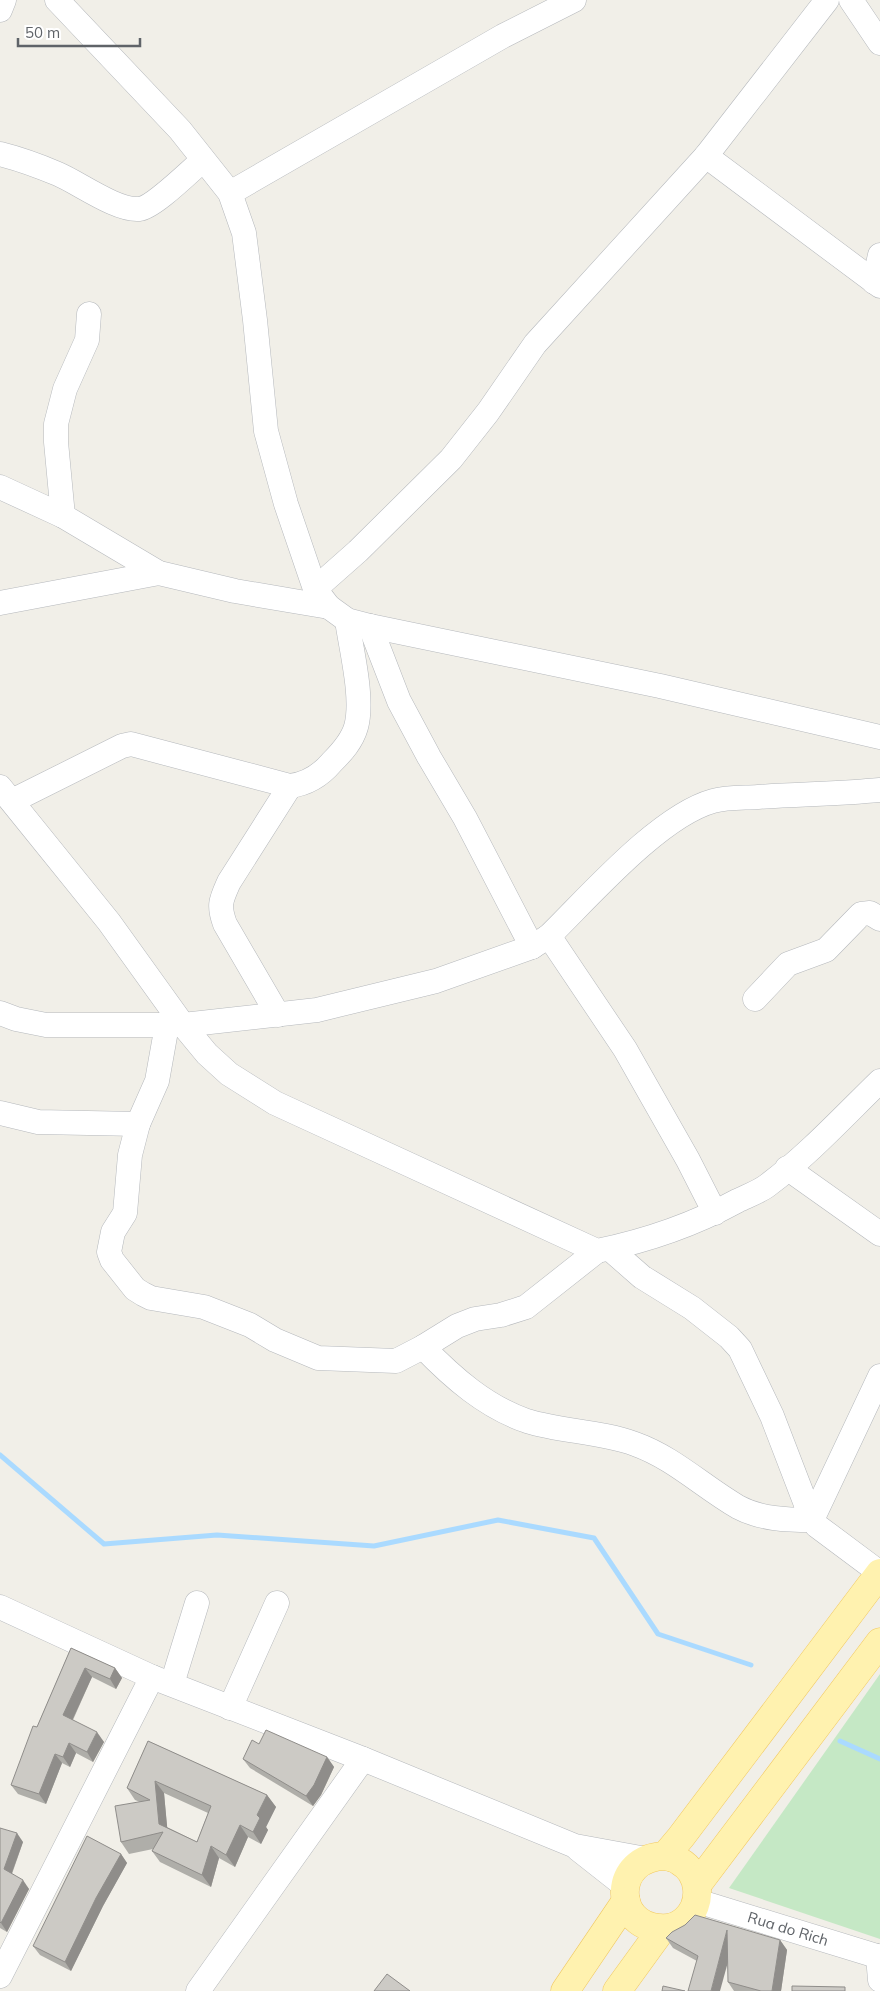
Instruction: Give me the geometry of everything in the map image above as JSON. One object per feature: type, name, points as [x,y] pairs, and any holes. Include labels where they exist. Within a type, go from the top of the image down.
[{"type":"main road","points":[[565,1991],[626,1894],[629,1874],[636,1865],[655,1857],[880,1573]]},
{"type":"main road","points":[[626,1894],[634,1916],[654,1928],[662,1929],[684,1921],[692,1912],[697,1893],[880,1642]]},
{"type":"main road","points":[[655,1857],[679,1861],[691,1871],[697,1893]]},
{"type":"main road","points":[[617,1991],[662,1929]]},
{"type":"street","points":[[0,10],[4,0]]},
{"type":"street","points":[[57,0],[180,130],[230,193],[244,233],[266,431],[286,504],[330,605],[359,702],[356,727],[345,748],[324,772],[300,785],[290,786],[131,744],[6,794],[109,922],[175,1025],[229,1074],[275,1103],[603,1250],[692,1308],[729,1337],[740,1349],[772,1416],[812,1520],[817,1526],[880,1573]]},
{"type":"street","points":[[230,193],[503,36],[574,0]]},
{"type":"street","points":[[330,605],[358,551],[451,459],[488,412],[535,344],[706,156],[827,0]]},
{"type":"street","points":[[851,0],[880,43]]},
{"type":"street","points":[[0,154],[20,158],[59,174],[121,207],[140,209],[154,202],[203,160]]},
{"type":"street","points":[[706,156],[877,284]]},
{"type":"street","points":[[877,284],[880,255]]},
{"type":"street","points":[[63,516],[56,424],[65,389],[87,340],[89,314]]},
{"type":"street","points":[[0,487],[63,516],[159,573],[235,591],[330,605],[370,626],[660,686],[880,737]]},
{"type":"street","points":[[0,603],[159,573]]},
{"type":"street","points":[[370,626],[399,701],[429,757],[540,942],[625,1049],[688,1160],[715,1213]]},
{"type":"street","points":[[278,1015],[225,924],[220,909],[222,898],[229,882],[290,786]]},
{"type":"street","points":[[0,1013],[16,1019],[46,1025],[175,1025],[317,1010],[436,981],[540,942],[648,840],[696,807],[714,801],[795,795],[830,795],[880,790]]},
{"type":"street","points":[[755,999],[788,964],[826,950],[861,914],[870,913],[880,919]]},
{"type":"street","points":[[175,1025],[157,1081],[138,1124],[130,1155],[125,1213],[113,1232],[110,1252],[112,1260],[135,1289],[151,1298],[204,1307],[250,1325],[275,1340],[318,1358],[396,1361],[457,1326],[475,1319],[501,1315],[526,1307],[603,1250],[641,1242],[715,1213],[767,1186],[815,1144],[880,1081]]},
{"type":"street","points":[[0,1113],[38,1122],[138,1124]]},
{"type":"street","points":[[787,1168],[880,1234]]},
{"type":"street","points":[[423,1347],[446,1371],[468,1389],[486,1401],[527,1421],[635,1444],[678,1465],[739,1507],[769,1517],[786,1520],[812,1520]]},
{"type":"street","points":[[812,1520],[880,1376]]},
{"type":"street","points":[[230,1708],[277,1603]]},
{"type":"street","points":[[0,1976],[162,1680],[197,1604]]},
{"type":"street","points":[[0,1606],[162,1680],[230,1708],[364,1758],[575,1846],[655,1857]]},
{"type":"street","points":[[198,1991],[364,1758]]},
{"type":"street","points":[[575,1846],[626,1894]]},
{"type":"street","name":"Rua do Rich","points":[[697,1893],[879,1957]]},
{"type":"street","points":[[879,1957],[880,1980]]},
{"type":"green space","points":[[880,1674],[880,1939],[729,1888]]},
{"type":"building","points":[[71,1648],[115,1668],[110,1679],[85,1668],[63,1715],[97,1732],[87,1752],[69,1743],[63,1757],[55,1754],[39,1794],[11,1785],[33,1726],[37,1727]]},
{"type":"building","points":[[266,1730],[327,1757],[314,1785],[306,1796],[243,1759],[252,1740],[259,1744]]},
{"type":"building","points":[[148,1741],[267,1795],[257,1815],[260,1818],[253,1832],[240,1825],[226,1855],[211,1846],[202,1875],[152,1851],[163,1832],[121,1842],[115,1806],[150,1800],[127,1788]],"holes":[[[155,1781],[211,1806],[197,1842],[159,1824]]]},
{"type":"building","points":[[0,1828],[17,1833],[4,1869],[23,1880],[1,1923],[0,1922]]},
{"type":"building","points":[[87,1836],[121,1854],[96,1898],[65,1962],[33,1946]]},
{"type":"building","points":[[695,1915],[780,1940],[772,1991],[761,1991],[728,1982],[727,1930],[711,1991],[688,1991],[698,1956],[666,1938],[672,1932],[685,1925]]},
{"type":"building","points":[[387,1974],[410,1991],[374,1991]]},
{"type":"building","points":[[663,1986],[685,1991],[662,1991]]},
{"type":"building","points":[[792,1986],[845,1987],[845,1991],[792,1991]]},
{"type":"waterway","points":[[0,1455],[104,1544],[217,1535],[374,1546],[498,1520],[594,1538],[658,1634],[751,1665]]},
{"type":"waterway","points":[[840,1741],[880,1759]]}]
